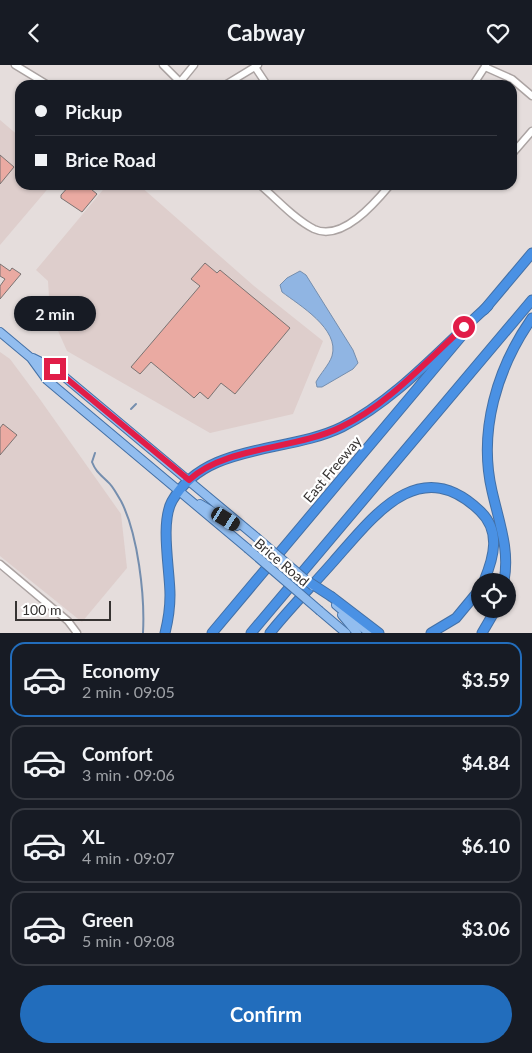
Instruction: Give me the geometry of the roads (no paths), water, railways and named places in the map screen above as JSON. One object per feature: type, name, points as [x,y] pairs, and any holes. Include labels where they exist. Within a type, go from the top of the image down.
[{"type":"highway","name":"East Freeway","points":[[212,633],[532,253]]},
{"type":"highway","points":[[252,633],[532,300]]},
{"type":"highway","points":[[165,633],[170,597],[168,520],[172,501],[189,480],[203,468],[218,461],[315,437],[341,427],[366,413],[388,396],[488,306]]},
{"type":"highway","points":[[504,573],[505,547],[488,471],[489,424],[498,387],[509,356],[532,318]]},
{"type":"highway","points":[[270,633],[378,512],[400,495],[426,487],[453,492],[471,502],[484,515],[494,535],[495,548],[487,573]]},
{"type":"highway","points":[[308,582],[379,633]]},
{"type":"highway","points":[[431,633],[456,618],[471,600]]},
{"type":"highway","points":[[482,633],[491,618]]},
{"type":"main road","name":"Brice Road","points":[[0,332],[31,358],[48,380],[346,633]]},
{"type":"main road","name":"Brice Road","points":[[31,358],[55,369],[308,582]]},
{"type":"main road","name":"Brice Road","points":[[180,492],[256,537]]},
{"type":"main road","points":[[331,598],[357,633]]},
{"type":"main road","points":[[331,598],[369,633]]},
{"type":"street","points":[[15,65],[40,80]]},
{"type":"street","points":[[163,65],[179,80]]},
{"type":"street","points":[[184,80],[194,65]]},
{"type":"street","points":[[233,80],[257,66],[264,80]]},
{"type":"street","points":[[476,80],[485,66],[513,80]]},
{"type":"street","points":[[517,83],[532,96]]},
{"type":"street","points":[[517,148],[532,131]]},
{"type":"street","points":[[266,190],[307,224],[324,231],[350,223],[361,216],[385,190]]},
{"type":"street","points":[[0,564],[68,621],[77,633]]},
{"type":"water","points":[[300,271],[306,275],[353,350],[358,363],[353,369],[322,387],[317,387],[316,382],[332,356],[333,346],[330,336],[316,319],[282,292],[280,285],[287,278]]},
{"type":"waterway","points":[[131,409],[136,404]]},
{"type":"waterway","points":[[95,453],[92,462],[98,473],[112,486],[121,501],[132,530],[143,601],[143,633]]}]
